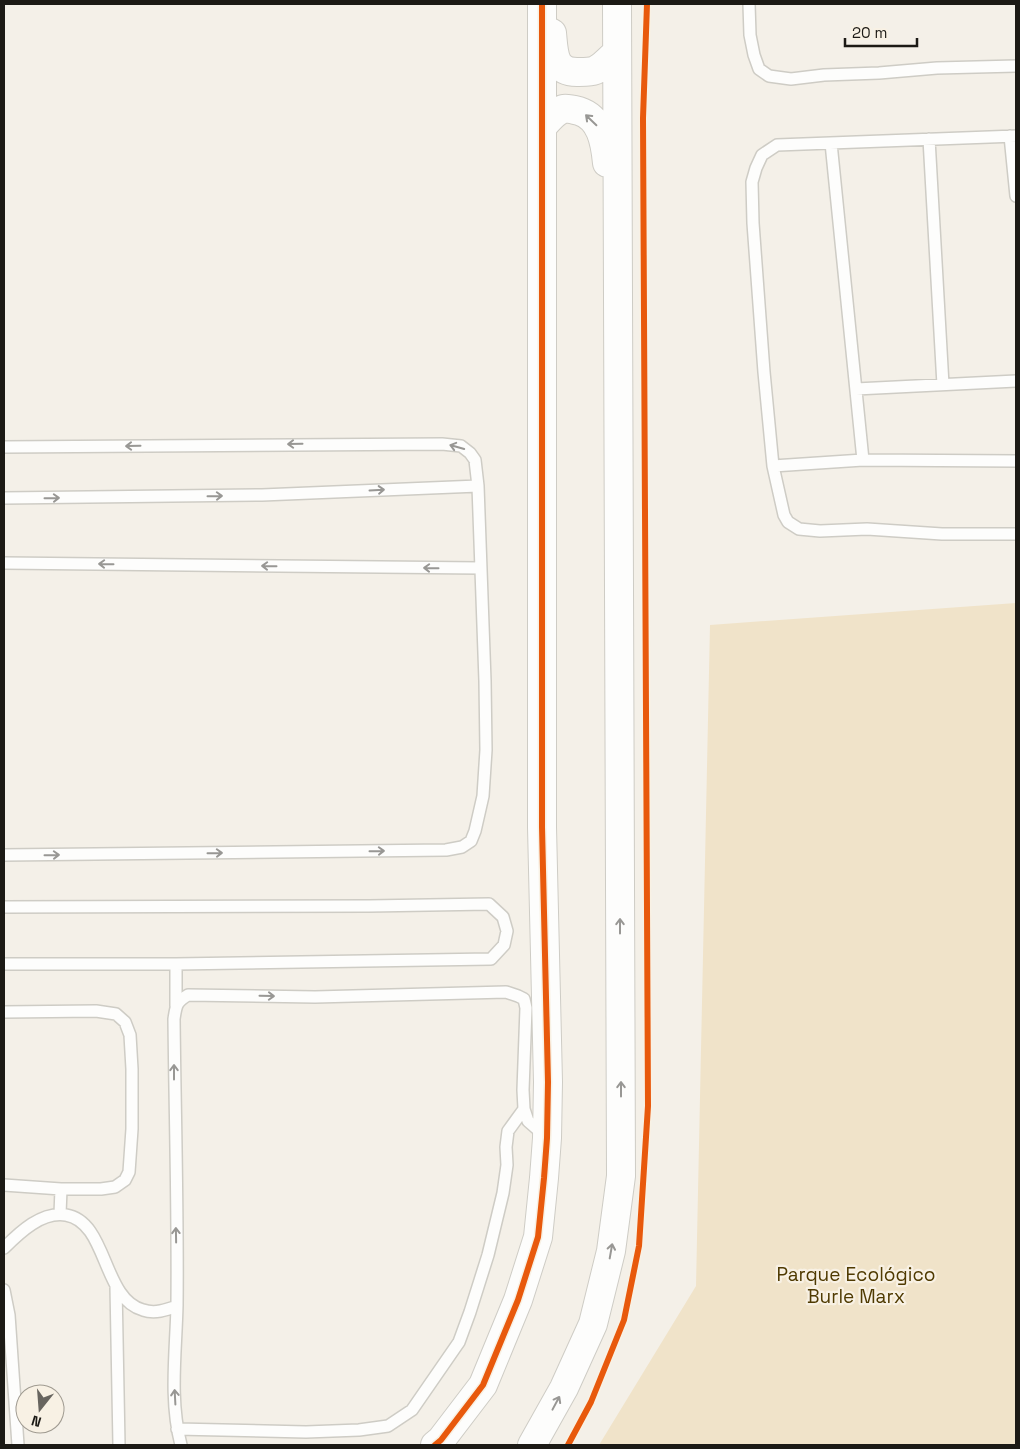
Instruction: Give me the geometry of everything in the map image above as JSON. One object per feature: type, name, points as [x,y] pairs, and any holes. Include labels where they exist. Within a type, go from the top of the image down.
[{"type":"street","points":[[435,1445],[441,1440],[483,1385],[518,1300],[538,1237],[547,1138],[548,1082],[542,827],[542,4]]},
{"type":"street","points":[[550,4],[554,55],[559,65],[566,70],[586,72],[598,69],[617,52]]},
{"type":"street","points":[[532,1445],[564,1388],[593,1324],[611,1251],[621,1176],[617,4]]},
{"type":"street","points":[[542,127],[563,109],[577,110],[588,115],[596,122],[605,147],[618,268]]},
{"type":"lane","points":[[749,4],[750,34],[754,55],[760,69],[769,76],[791,79],[824,75],[937,68],[1016,66]]},
{"type":"lane","points":[[1016,196],[1013,136],[777,145],[762,155],[752,182],[753,223],[764,372],[773,466],[784,515],[788,522],[798,528],[820,531],[867,529],[942,534],[1016,534]]},
{"type":"lane","points":[[929,139],[943,385]]},
{"type":"lane","points":[[831,143],[863,460]]},
{"type":"lane","points":[[856,389],[1016,381]]},
{"type":"lane","points":[[4,447],[442,444],[461,446],[475,460],[478,486],[486,750],[483,796],[475,831],[471,841],[462,847],[446,850],[4,855]]},
{"type":"lane","points":[[773,466],[863,460],[1016,461]]},
{"type":"lane","points":[[4,498],[262,495],[478,486]]},
{"type":"lane","points":[[4,563],[480,568]]},
{"type":"lane","points":[[4,907],[489,904],[503,917],[506,931],[504,945],[491,959],[176,964],[4,964]]},
{"type":"lane","points":[[176,964],[174,1028],[177,1306],[173,1373],[177,1429],[181,1445]]},
{"type":"lane","points":[[176,1006],[179,1000],[188,995],[315,997],[506,992],[524,999],[526,1008],[524,1109],[528,1120],[547,1138]]},
{"type":"lane","points":[[4,1012],[96,1011],[116,1014],[124,1022],[130,1035],[132,1069],[132,1129],[129,1172],[125,1180],[115,1187],[100,1189],[61,1189],[4,1185]]},
{"type":"lane","points":[[177,1429],[306,1432],[359,1430],[388,1426],[412,1410],[459,1342],[488,1255],[507,1165],[506,1147],[508,1131],[524,1109]]},
{"type":"lane","points":[[60,1214],[61,1189]]},
{"type":"lane","points":[[4,1248],[34,1223],[46,1216],[60,1214],[73,1216],[85,1224],[92,1233],[116,1286],[126,1299],[141,1310],[153,1312],[177,1306]]},
{"type":"lane","points":[[116,1286],[119,1445]]},
{"type":"lane","points":[[4,1290],[9,1315],[18,1445]]},
{"type":"green space","name":"Parque Ecológico Burle Marx","points":[[1016,603],[1016,1445],[599,1445],[696,1286],[710,625]]},
{"type":"cycle path","points":[[435,1445],[441,1440],[483,1385],[518,1300],[538,1237],[547,1138],[548,1082],[542,827],[542,4]]},
{"type":"cycle path","points":[[568,1445],[591,1402],[624,1320],[639,1246],[648,1106],[643,118],[647,4]]}]
